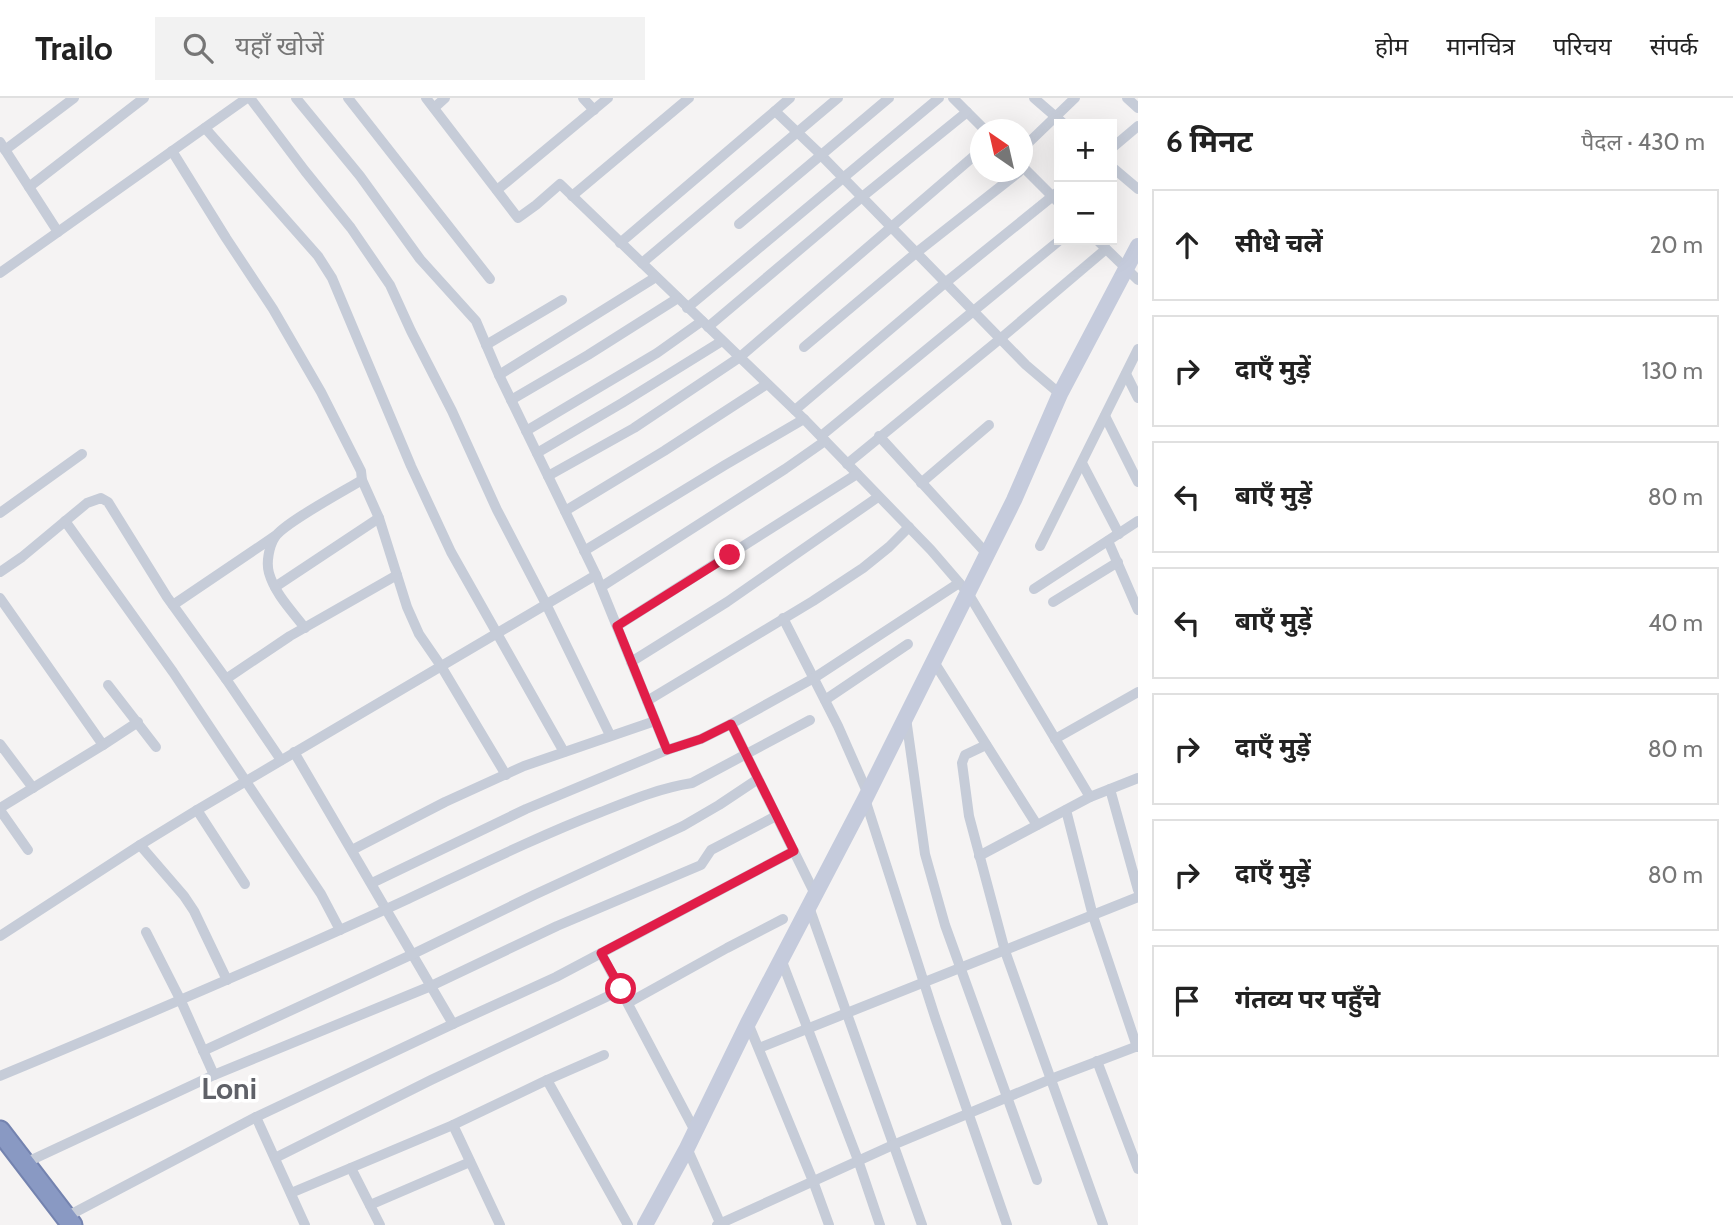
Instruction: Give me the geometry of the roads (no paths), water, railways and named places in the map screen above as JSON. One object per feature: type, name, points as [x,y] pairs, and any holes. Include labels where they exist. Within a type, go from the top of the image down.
[{"type":"highway","points":[[0,1130],[65,1222]]},
{"type":"highway","points":[[0,1150],[65,1222]]},
{"type":"street","points":[[58,232],[3,146],[74,98]]},
{"type":"street","points":[[29,187],[144,98]]},
{"type":"street","points":[[0,273],[249,98],[351,228],[390,285],[497,510],[610,735]]},
{"type":"street","points":[[296,98],[360,176],[420,259],[476,320],[511,400],[596,575],[667,750]]},
{"type":"street","points":[[348,98],[490,279]]},
{"type":"street","points":[[426,98],[518,218],[560,184],[795,410],[931,550],[964,588],[1090,797]]},
{"type":"street","points":[[434,108],[446,98]]},
{"type":"street","points":[[583,98],[594,110]]},
{"type":"street","points":[[497,190],[608,98]]},
{"type":"street","points":[[572,196],[689,98]]},
{"type":"street","points":[[620,243],[790,98]]},
{"type":"street","points":[[642,263],[838,98]]},
{"type":"street","points":[[739,224],[889,98]]},
{"type":"street","points":[[687,307],[939,98]]},
{"type":"street","points":[[1034,98],[1058,119]]},
{"type":"street","points":[[1060,119],[1075,98]]},
{"type":"street","points":[[1127,98],[1138,108]]},
{"type":"street","points":[[956,99],[974,119]]},
{"type":"street","points":[[775,111],[1026,365],[1060,394]]},
{"type":"street","points":[[526,431],[705,324],[967,112]]},
{"type":"street","points":[[1033,140],[1054,124]]},
{"type":"street","points":[[1117,144],[1138,126]]},
{"type":"street","points":[[205,128],[318,256],[332,278],[411,466],[452,552],[564,752]]},
{"type":"street","points":[[172,151],[273,309],[321,392],[361,471],[407,607],[419,634],[506,775]]},
{"type":"street","points":[[548,476],[634,428],[740,357],[970,159]]},
{"type":"street","points":[[1117,171],[1138,190]]},
{"type":"street","points":[[1033,178],[1054,195]]},
{"type":"street","points":[[804,347],[1006,182]]},
{"type":"street","points":[[795,410],[945,283],[1054,199]]},
{"type":"street","points":[[601,587],[785,469],[1054,245]]},
{"type":"street","points":[[1102,245],[1132,275]]},
{"type":"street","points":[[645,1225],[867,797],[934,662],[964,588],[987,554],[1014,500],[1060,394],[1132,275],[1138,246]]},
{"type":"street","points":[[847,464],[1106,249]]},
{"type":"street","points":[[499,374],[656,277]]},
{"type":"street","points":[[511,400],[589,355],[678,298]]},
{"type":"street","points":[[486,345],[562,300]]},
{"type":"street","points":[[537,453],[722,341]]},
{"type":"street","points":[[1040,545],[1138,349]]},
{"type":"street","points":[[1126,373],[1138,398]]},
{"type":"street","points":[[565,511],[767,384]]},
{"type":"street","points":[[1105,416],[1138,482]]},
{"type":"street","points":[[584,551],[804,419]]},
{"type":"street","points":[[921,483],[989,425]]},
{"type":"street","points":[[879,436],[987,554]]},
{"type":"street","points":[[0,513],[82,454]]},
{"type":"street","points":[[1082,463],[1119,534]]},
{"type":"street","points":[[617,626],[857,474]]},
{"type":"street","points":[[173,604],[289,524],[362,480]]},
{"type":"street","points":[[631,662],[727,602],[878,496]]},
{"type":"street","points":[[0,572],[87,503],[102,498],[108,502],[173,604],[281,760]]},
{"type":"street","points":[[275,587],[379,518]]},
{"type":"street","points":[[65,521],[173,671],[321,894],[340,930]]},
{"type":"street","points":[[1034,589],[1138,521]]},
{"type":"street","points":[[647,701],[863,568],[890,547],[909,527]]},
{"type":"street","points":[[275,536],[267,561],[268,569],[275,587],[305,628]]},
{"type":"street","points":[[1108,541],[1138,610]]},
{"type":"street","points":[[1053,601],[1118,562]]},
{"type":"street","points":[[226,678],[397,575]]},
{"type":"street","points":[[0,936],[197,810],[596,575]]},
{"type":"street","points":[[372,883],[526,809],[667,750],[701,739],[814,678],[964,588]]},
{"type":"street","points":[[0,598],[103,745]]},
{"type":"street","points":[[783,618],[825,700],[867,797],[924,983],[1007,1225]]},
{"type":"street","points":[[825,700],[908,644]]},
{"type":"street","points":[[934,662],[1037,825]]},
{"type":"street","points":[[107,685],[156,747]]},
{"type":"street","points":[[1055,739],[1138,692]]},
{"type":"street","points":[[906,718],[925,854],[945,925],[1037,1180]]},
{"type":"street","points":[[352,850],[445,802],[506,775],[655,720]]},
{"type":"street","points":[[0,1076],[181,1001],[575,822],[654,791],[692,783],[810,720]]},
{"type":"street","points":[[28,850],[0,809],[138,722]]},
{"type":"street","points":[[731,724],[794,851],[922,1225]]},
{"type":"street","points":[[0,744],[33,788]]},
{"type":"street","points":[[986,745],[965,755],[961,768],[979,856],[1004,951],[1103,1225]]},
{"type":"street","points":[[295,752],[453,1024]]},
{"type":"street","points":[[979,856],[1090,797],[1138,778]]},
{"type":"street","points":[[203,1051],[683,826],[758,779]]},
{"type":"street","points":[[1110,789],[1138,890]]},
{"type":"street","points":[[197,810],[245,884]]},
{"type":"street","points":[[687,1148],[719,1224],[893,1145],[1137,1046],[1093,916],[1066,810]]},
{"type":"street","points":[[25,1163],[214,1075],[431,986],[557,926],[701,865],[711,850],[776,816]]},
{"type":"street","points":[[140,845],[189,903],[227,980]]},
{"type":"street","points":[[65,1222],[256,1117],[556,977],[794,851]]},
{"type":"street","points":[[759,1048],[1138,897]]},
{"type":"street","points":[[628,1003],[783,919]]},
{"type":"street","points":[[146,932],[214,1075]]},
{"type":"street","points":[[601,953],[695,1131]]},
{"type":"street","points":[[781,959],[880,1225]]},
{"type":"street","points":[[275,1157],[621,989]]},
{"type":"street","points":[[748,1023],[829,1225]]},
{"type":"street","points":[[291,1193],[453,1125],[604,1055]]},
{"type":"street","points":[[1097,1061],[1138,1169]]},
{"type":"street","points":[[547,1080],[628,1225]]},
{"type":"street","points":[[256,1117],[305,1225]]},
{"type":"street","points":[[453,1125],[500,1225]]},
{"type":"street","points":[[370,1205],[470,1162]]},
{"type":"street","points":[[351,1168],[380,1225]]},
{"type":"district","name":"Loni","points":[[229,1088]]}]
